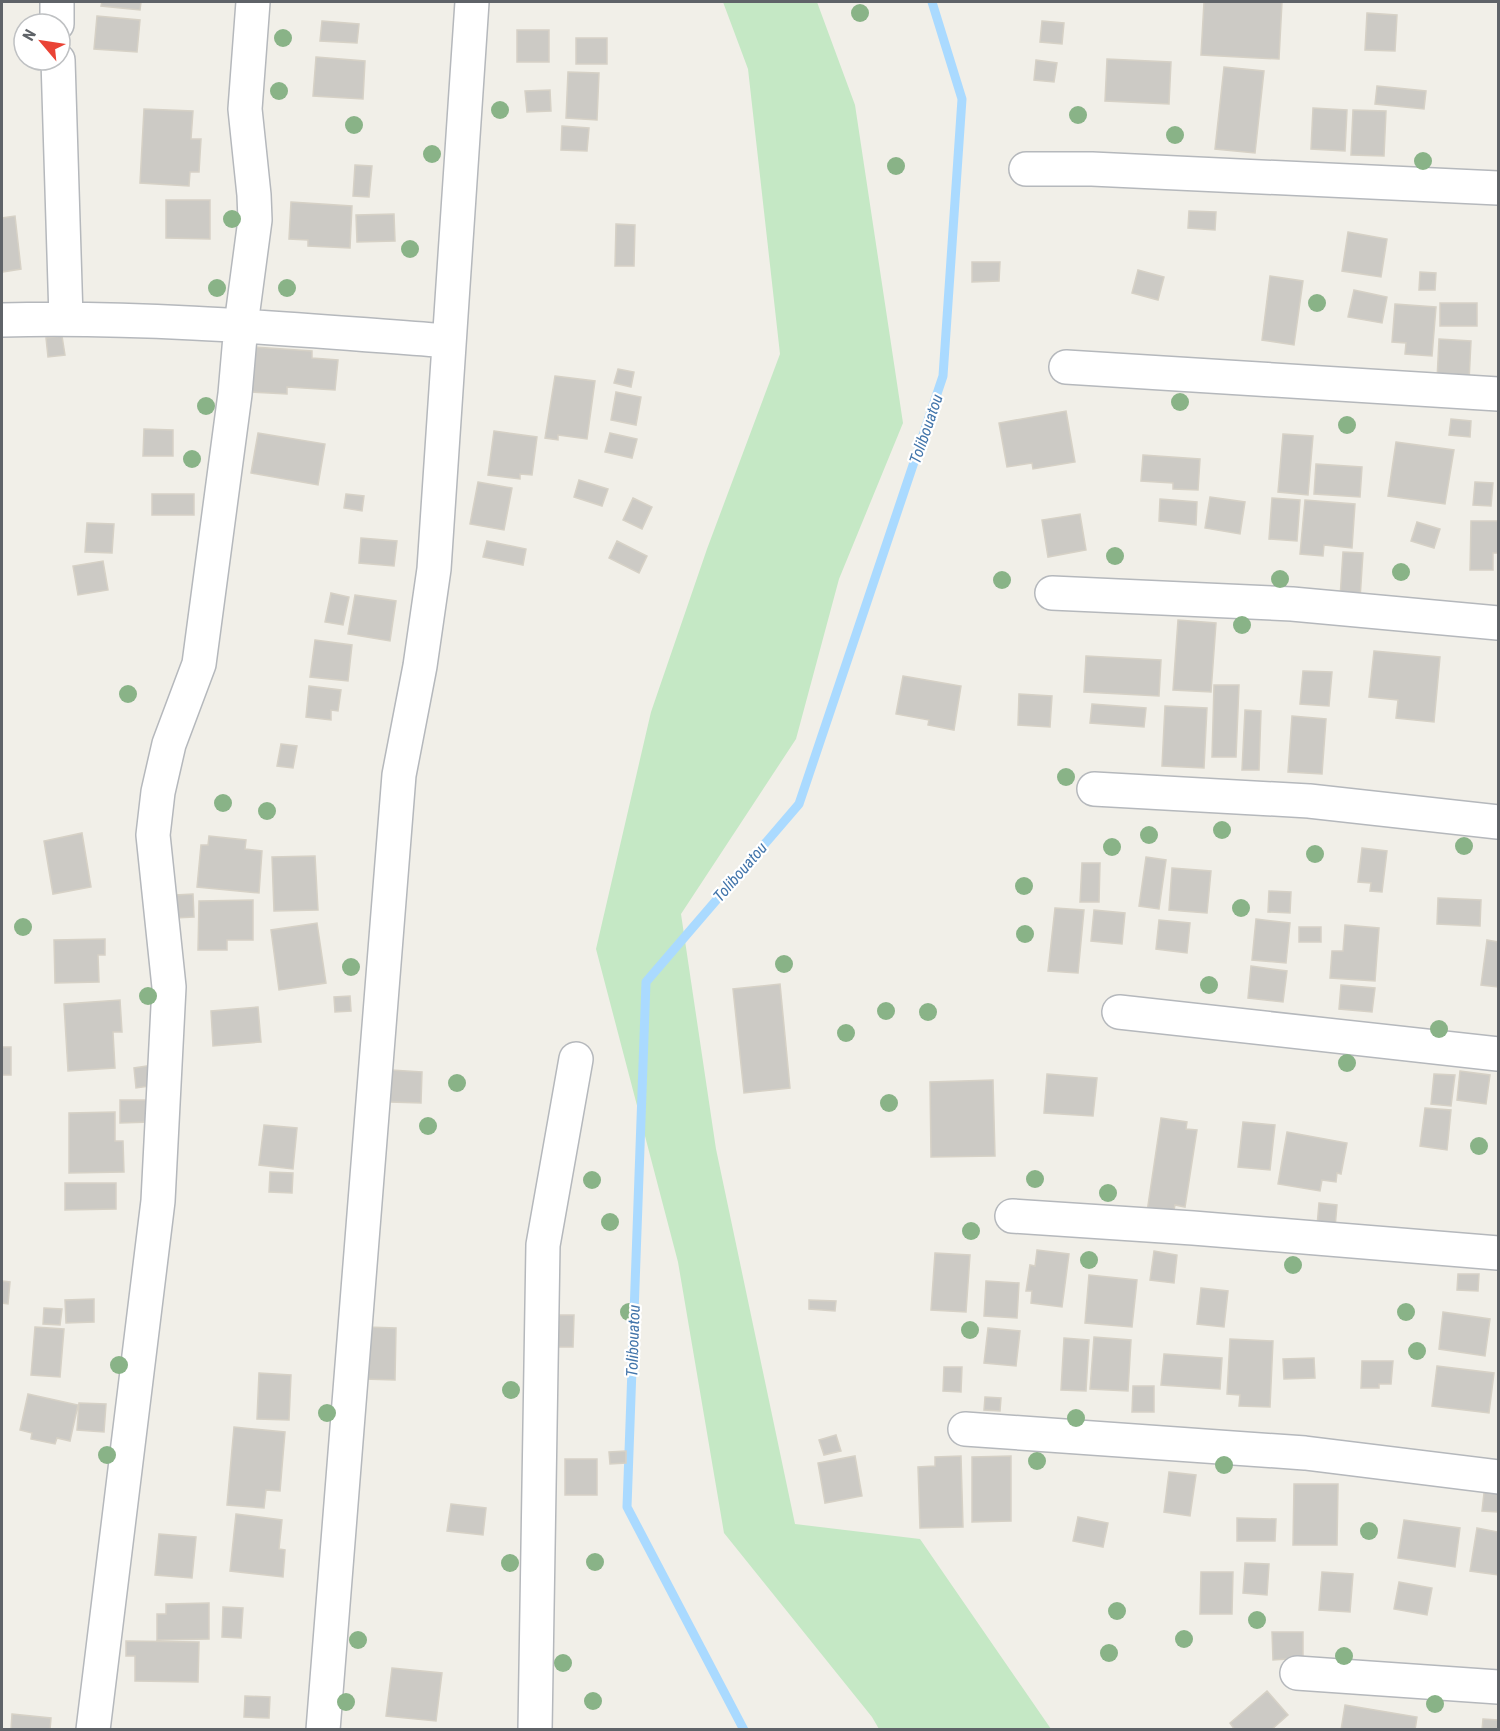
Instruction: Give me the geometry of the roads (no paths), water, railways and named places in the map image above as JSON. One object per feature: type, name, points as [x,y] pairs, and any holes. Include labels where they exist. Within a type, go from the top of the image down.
[{"type":"street","points":[[93,1730],[158,1202],[169,987],[153,835],[158,792],[169,744],[199,664],[235,394],[241,325],[255,220],[245,109],[252,2]]},
{"type":"street","points":[[323,1730],[399,775],[420,666],[434,569],[472,2]]},
{"type":"street","points":[[58,72],[66,318]]},
{"type":"street","points":[[1026,169],[1092,169],[1498,188]]},
{"type":"street","points":[[2,320],[66,318],[241,325],[449,341]]},
{"type":"street","points":[[1066,367],[1498,394]]},
{"type":"street","points":[[1052,593],[1292,604],[1498,623]]},
{"type":"street","points":[[1094,789],[1309,801],[1498,822]]},
{"type":"street","points":[[1119,1012],[1498,1053]]},
{"type":"street","points":[[534,1730],[543,1245],[576,1059]]},
{"type":"street","points":[[1012,1216],[1498,1253]]},
{"type":"street","points":[[965,1430],[1305,1453],[1498,1477]]},
{"type":"street","points":[[1297,1672],[1498,1688]]},
{"type":"waterway","name":"Tolibouatou","points":[[744,1730],[627,1507],[646,982],[799,804],[943,376],[962,99],[932,2]]}]
